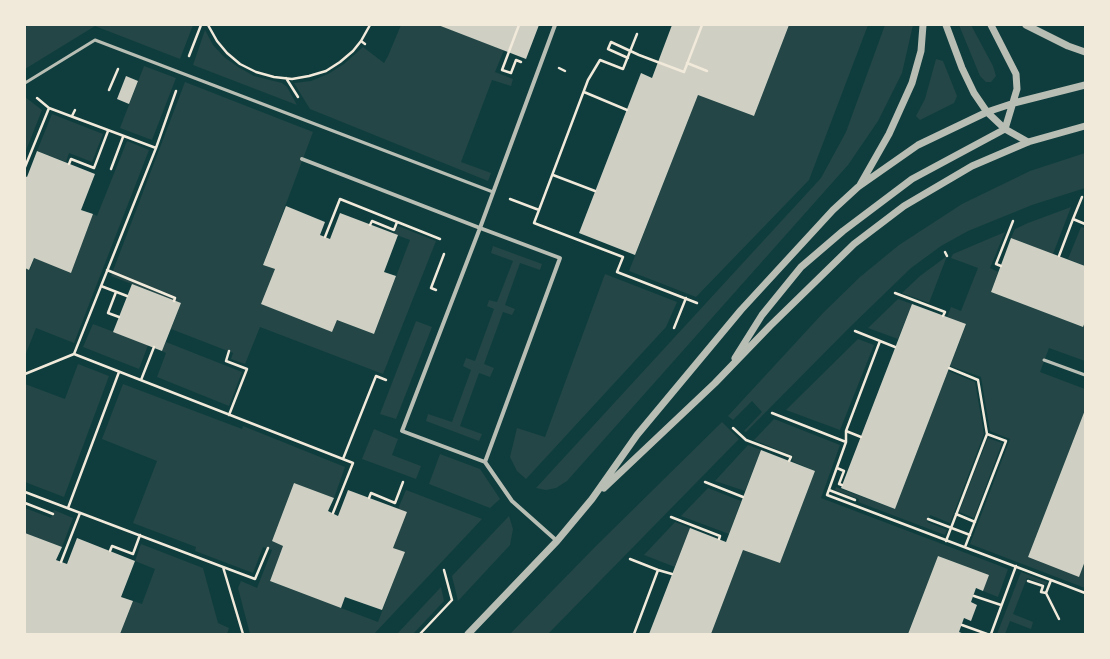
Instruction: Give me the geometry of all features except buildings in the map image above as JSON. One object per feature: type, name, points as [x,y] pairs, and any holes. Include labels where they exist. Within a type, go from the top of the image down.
[{"type":"street","points":[[555,25],[480,228],[402,431],[485,462],[512,501],[557,541]]},
{"type":"street","points":[[858,187],[889,134],[912,83],[921,51],[923,25]]},
{"type":"street","points":[[946,25],[962,68],[974,93],[987,112],[1005,128],[1028,142]]},
{"type":"street","points":[[727,371],[762,314],[801,267],[843,231],[912,179],[1005,128],[1014,103],[1017,89],[1016,74],[991,25]]},
{"type":"street","points":[[1026,25],[1068,46],[1085,52]]},
{"type":"street","points":[[468,634],[557,541],[592,499],[636,435],[741,310],[833,210],[858,187],[918,145],[987,112],[1014,103],[1085,85]]},
{"type":"street","points":[[592,499],[715,383],[787,309],[854,244],[898,210],[972,166],[1028,142],[1085,126]]},
{"type":"street","points":[[302,159],[560,258],[485,462]]},
{"type":"lane","points":[[25,83],[95,40],[493,192]]},
{"type":"lane","points":[[1044,360],[1085,375]]},
{"type":"path","points":[[193,46],[201,25]]},
{"type":"path","points":[[208,25],[216,41],[240,64],[256,72],[274,78],[309,76],[326,71],[353,51],[361,41],[370,25]]},
{"type":"path","points":[[516,60],[510,73],[502,70],[519,25]]},
{"type":"path","points":[[628,58],[608,49],[611,42],[639,55],[684,72],[702,25]]},
{"type":"path","points":[[637,34],[623,69],[600,60],[588,80],[534,223],[623,257],[617,272],[697,303]]},
{"type":"path","points":[[361,41],[365,44]]},
{"type":"path","points":[[687,63],[707,71]]},
{"type":"path","points":[[74,354],[156,148],[183,74]]},
{"type":"path","points":[[286,78],[298,96]]},
{"type":"path","points":[[584,92],[627,110]]},
{"type":"path","points":[[25,167],[49,108],[123,137],[156,148]]},
{"type":"path","points":[[72,116],[75,110]]},
{"type":"path","points":[[69,164],[71,159],[94,168],[108,131]]},
{"type":"path","points":[[111,169],[123,137]]},
{"type":"path","points":[[553,175],[595,191]]},
{"type":"path","points":[[493,192],[539,210]]},
{"type":"path","points":[[1059,256],[1082,197]]},
{"type":"path","points":[[325,237],[340,199],[440,239]]},
{"type":"path","points":[[1073,219],[1085,224]]},
{"type":"path","points":[[370,225],[372,221],[394,230],[397,222]]},
{"type":"path","points":[[1001,266],[996,264],[1013,221]]},
{"type":"path","points":[[945,252],[947,256]]},
{"type":"path","points":[[434,298],[437,290],[431,288],[444,254]]},
{"type":"path","points":[[107,270],[175,298],[174,301]]},
{"type":"path","points":[[101,286],[127,296]]},
{"type":"path","points":[[116,292],[108,312],[119,317]]},
{"type":"path","points":[[895,293],[945,312],[943,316]]},
{"type":"path","points":[[674,328],[686,298]]},
{"type":"path","points":[[855,332],[895,347]]},
{"type":"path","points":[[880,341],[846,431],[846,442],[827,495],[1085,593]]},
{"type":"path","points":[[141,380],[154,347]]},
{"type":"path","points":[[229,415],[247,369],[226,361],[230,351]]},
{"type":"path","points":[[25,374],[74,354],[353,463],[333,513]]},
{"type":"path","points":[[946,541],[987,434],[978,380],[949,368]]},
{"type":"path","points":[[68,508],[119,372]]},
{"type":"path","points":[[343,459],[365,407],[376,376],[386,380]]},
{"type":"path","points":[[360,405],[365,407]]},
{"type":"path","points":[[772,413],[846,442]]},
{"type":"path","points":[[733,428],[746,440],[791,458],[789,461]]},
{"type":"path","points":[[846,431],[861,437]]},
{"type":"path","points":[[965,548],[1006,441],[987,434]]},
{"type":"path","points":[[837,468],[844,472],[840,484],[842,485]]},
{"type":"path","points":[[370,498],[371,494],[395,503],[403,482]]},
{"type":"path","points":[[705,482],[743,497]]},
{"type":"path","points":[[829,490],[855,500]]},
{"type":"path","points":[[25,492],[255,579],[268,548]]},
{"type":"path","points":[[25,503],[53,514]]},
{"type":"path","points":[[61,562],[80,513]]},
{"type":"path","points":[[956,514],[975,522]]},
{"type":"path","points":[[671,517],[720,536],[719,539]]},
{"type":"path","points":[[928,519],[970,535]]},
{"type":"path","points":[[110,551],[112,546],[133,554],[140,535]]},
{"type":"path","points":[[630,559],[672,574]]},
{"type":"path","points":[[991,634],[1016,566]]},
{"type":"path","points":[[223,567],[243,634]]},
{"type":"path","points":[[420,634],[452,600],[444,570]]},
{"type":"path","points":[[634,634],[658,570]]},
{"type":"path","points":[[1046,593],[1051,580]]},
{"type":"path","points":[[1028,581],[1043,586],[1041,592],[1046,593],[1059,619]]},
{"type":"path","points":[[974,596],[1001,605]]},
{"type":"path","points":[[962,625],[987,634]]},
{"type":"shaded area","points":[[29,25],[193,25],[180,59],[95,26],[25,69],[25,28]]},
{"type":"shaded area","points":[[401,25],[438,25],[504,50],[495,72],[513,79],[511,86],[492,80],[461,162],[491,173],[488,181],[310,109],[294,83],[311,81],[328,74],[344,64],[363,47],[384,63]]},
{"type":"shaded area","points":[[789,25],[868,25],[809,180],[696,297],[629,271],[698,95],[754,116]]},
{"type":"shaded area","points":[[885,25],[913,25],[902,73],[878,121],[848,165],[567,481],[556,488],[546,490],[536,488],[821,178],[846,132]]},
{"type":"shaded area","points":[[959,25],[971,25],[993,66],[996,76],[991,82],[986,82],[980,76]]},
{"type":"shaded area","points":[[205,30],[213,45],[224,57],[254,76],[282,83],[287,87],[297,105],[193,65]]},
{"type":"shaded area","points":[[936,59],[943,61],[957,96],[954,103],[920,120],[916,116],[925,99]]},
{"type":"shaded area","points":[[144,66],[176,78],[152,140],[120,128]]},
{"type":"shaded area","points":[[185,82],[313,132],[263,265],[275,269],[262,304],[332,332],[337,320],[374,334],[410,240],[394,234],[398,226],[436,241],[383,374],[260,327],[245,364],[231,359],[233,353],[171,329],[181,303],[111,276]]},
{"type":"shaded area","points":[[25,97],[42,110],[25,153]]},
{"type":"shaded area","points":[[52,114],[103,134],[92,162],[69,153],[66,162],[37,151]]},
{"type":"shaded area","points":[[127,141],[149,150],[74,343],[36,328],[25,356],[25,268],[30,270],[34,258],[71,272],[93,214],[97,216]]},
{"type":"shaded area","points":[[1085,153],[1085,188],[1032,205],[968,231],[941,246],[911,268],[746,432],[744,431],[762,412],[752,401],[733,420],[728,416],[823,313],[860,277],[899,245],[962,204],[1030,171]]},
{"type":"shaded area","points":[[1071,207],[1053,254],[1011,238],[1015,229]]},
{"type":"shaded area","points":[[1081,227],[1085,228],[1085,266],[1068,259]]},
{"type":"shaded area","points":[[1005,232],[990,268],[998,272],[991,292],[1083,327],[1085,322],[1085,361],[1049,348],[1040,372],[1085,389],[1085,410],[1028,557],[1085,561],[1085,588],[970,544],[1010,439],[990,431],[981,377],[950,366],[966,325],[947,317],[951,307],[961,311],[978,268],[951,258],[953,254]]},
{"type":"shaded area","points":[[493,246],[542,264],[540,270],[520,263],[505,305],[515,309],[512,315],[503,312],[484,364],[494,368],[490,377],[479,373],[460,426],[482,434],[479,441],[426,421],[428,414],[452,422],[471,370],[463,366],[466,358],[475,361],[494,309],[487,306],[489,300],[497,302],[513,261],[491,253]]},
{"type":"shaded area","points":[[947,256],[929,303],[902,293],[920,276]]},
{"type":"shaded area","points":[[605,274],[677,302],[666,327],[526,479],[517,471],[510,457],[517,428],[545,437]]},
{"type":"shaded area","points":[[898,299],[912,304],[898,339],[868,328]]},
{"type":"shaded area","points":[[416,321],[432,327],[396,419],[380,414]]},
{"type":"shaded area","points":[[93,324],[148,345],[139,369],[83,347]]},
{"type":"shaded area","points":[[858,339],[874,345],[840,430],[786,410]]},
{"type":"shaded area","points":[[166,342],[242,372],[229,406],[157,377],[166,353],[162,351]]},
{"type":"shaded area","points":[[78,364],[109,376],[64,497],[25,482],[25,384],[65,399]]},
{"type":"shaded area","points":[[948,371],[975,382],[984,434],[950,523],[930,515],[927,522],[947,530],[945,535],[858,502],[859,499],[835,490],[836,487],[895,509]]},
{"type":"shaded area","points":[[123,384],[242,429],[243,426],[345,467],[334,498],[294,483],[272,541],[283,546],[270,581],[378,622],[404,553],[393,548],[406,512],[398,509],[406,490],[482,519],[374,634],[250,634],[238,588],[241,581],[257,588],[272,550],[263,547],[253,573],[195,551],[196,547],[133,523],[157,461],[102,439]]},
{"type":"shaded area","points":[[774,419],[840,445],[821,498],[1008,569],[998,597],[983,591],[988,575],[938,556],[908,634],[711,634],[743,550],[780,563],[815,471],[792,461],[793,456],[754,440]]},
{"type":"shaded area","points":[[722,422],[739,439],[548,634],[510,634],[595,547]]},
{"type":"shaded area","points":[[374,429],[398,439],[392,455],[421,466],[416,479],[362,459]]},
{"type":"shaded area","points":[[988,438],[1002,443],[974,518],[959,512]]},
{"type":"shaded area","points":[[748,445],[761,450],[745,491],[715,481]]},
{"type":"shaded area","points":[[440,454],[480,469],[500,499],[490,508],[429,484]]},
{"type":"shaded area","points":[[708,488],[741,501],[729,534],[681,516]]},
{"type":"shaded area","points":[[25,508],[51,518],[54,510],[73,518],[62,547],[25,533]]},
{"type":"shaded area","points":[[509,516],[513,529],[510,545],[458,601],[452,576]]},
{"type":"shaded area","points":[[675,522],[690,528],[675,567],[644,555]]},
{"type":"shaded area","points":[[141,544],[203,568],[218,623],[229,628],[227,634],[120,634],[133,601],[142,604],[155,569],[135,561]]},
{"type":"shaded area","points":[[1021,572],[1047,582],[1046,585],[1027,578],[1013,614],[1033,622],[1031,629],[1010,621],[1005,634],[997,634]]},
{"type":"shaded area","points":[[441,587],[444,601],[413,634],[397,634]]}]
